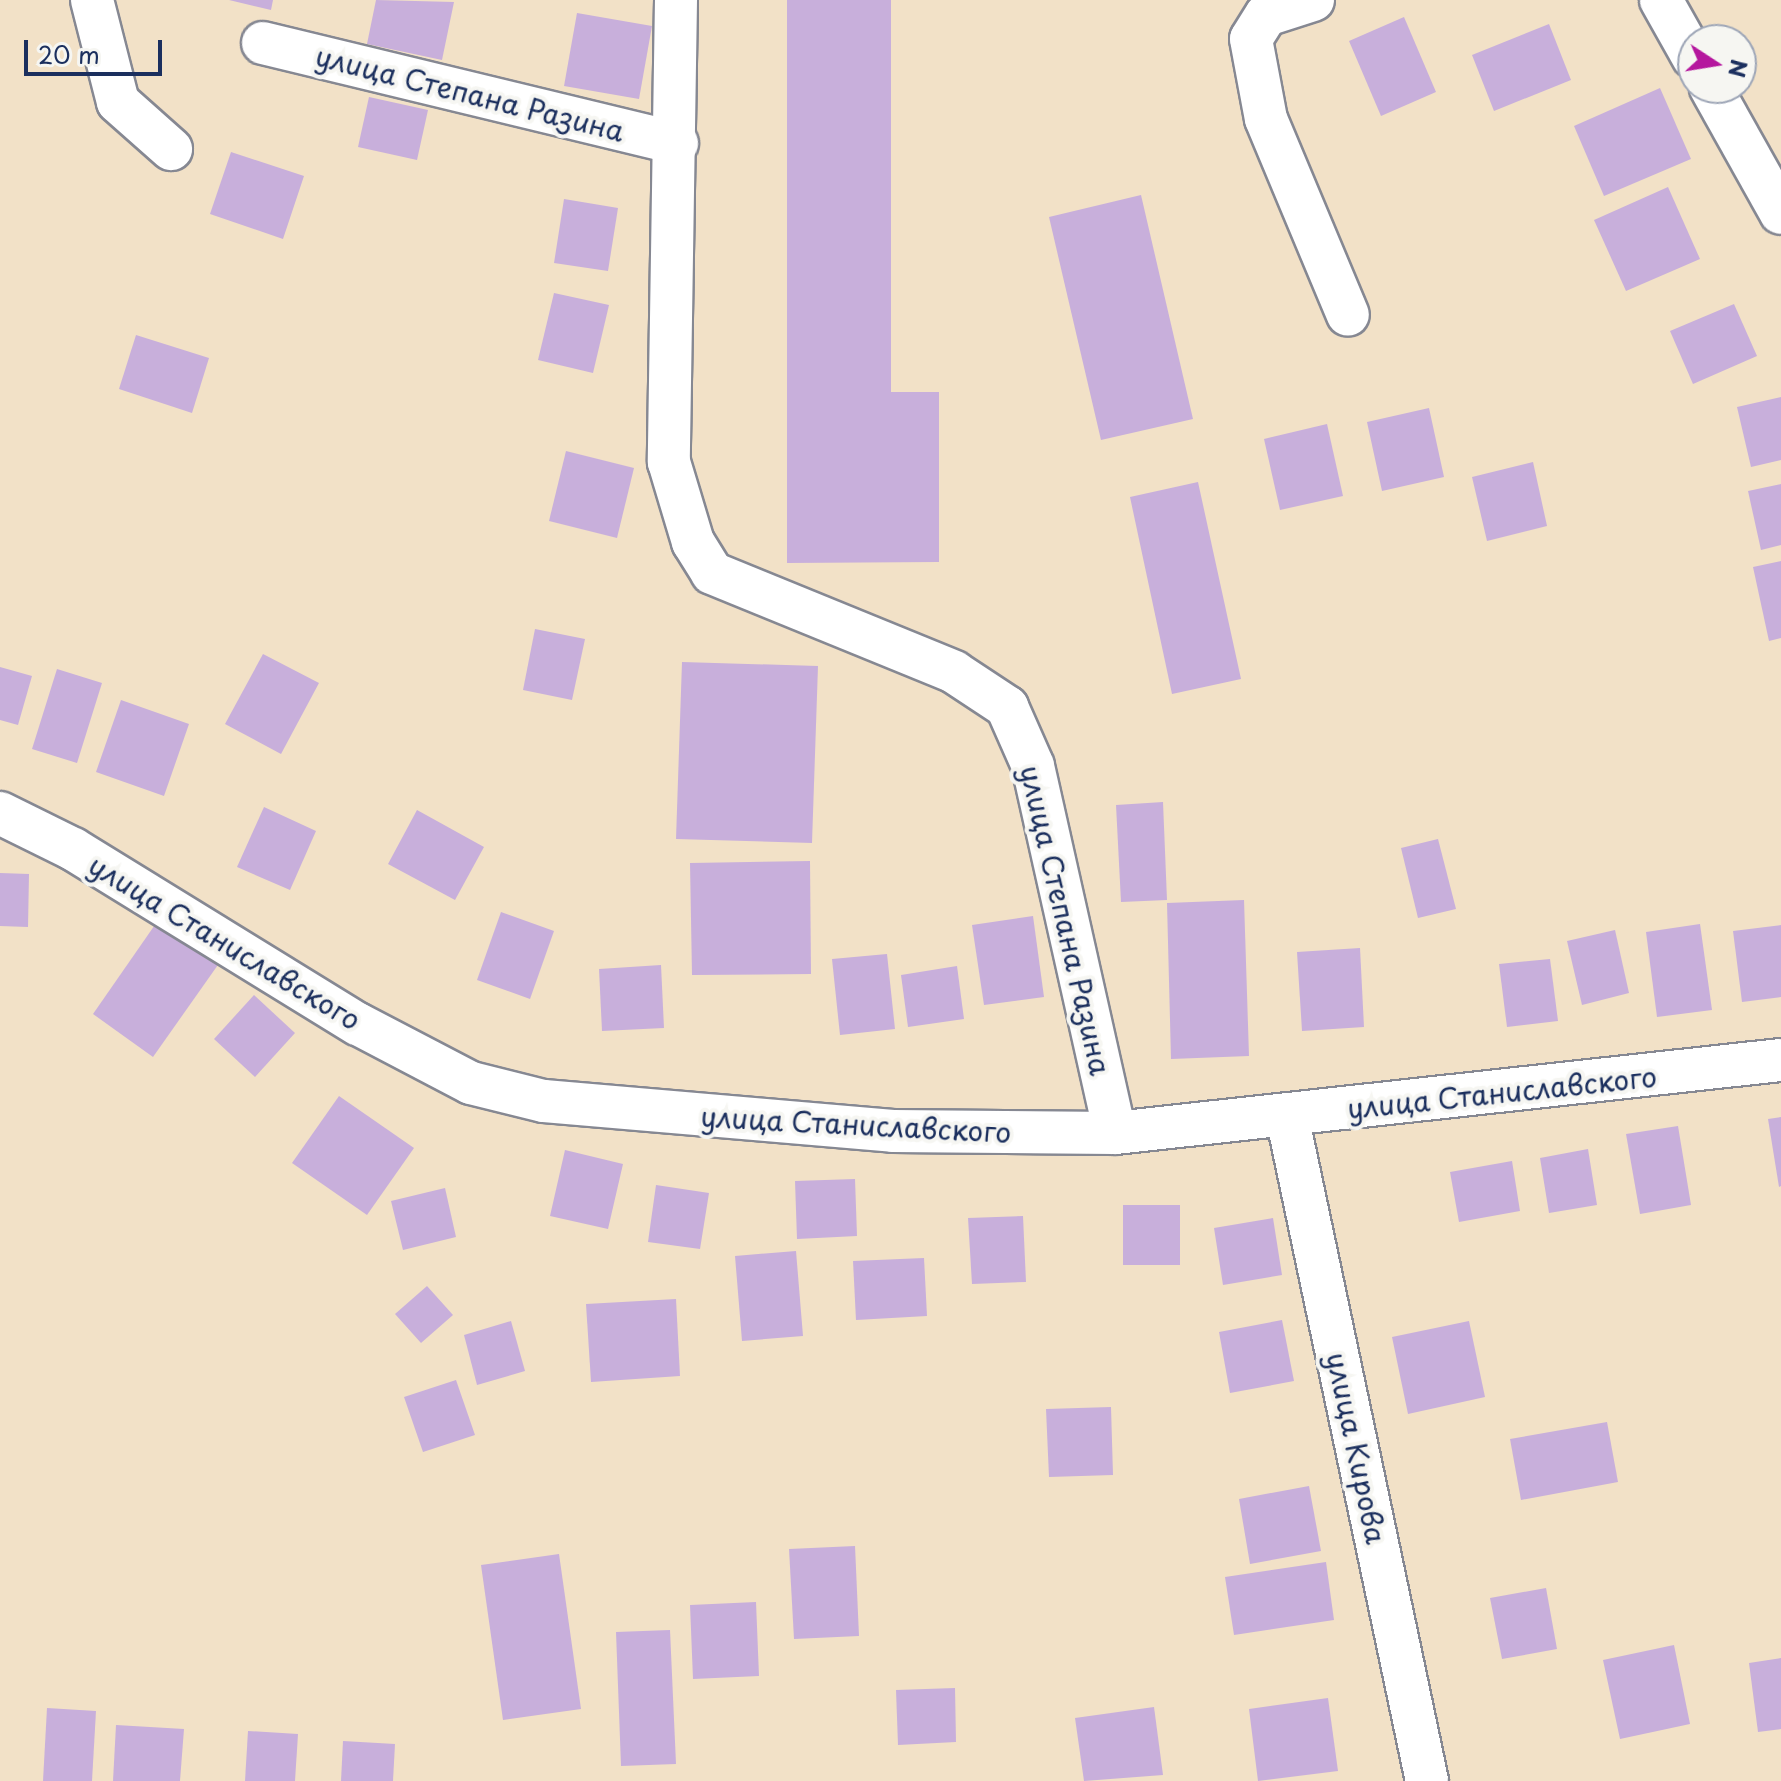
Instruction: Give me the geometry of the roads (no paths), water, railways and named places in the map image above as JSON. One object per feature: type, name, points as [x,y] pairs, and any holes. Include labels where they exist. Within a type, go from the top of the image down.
[{"type":"street","points":[[92,0],[118,102],[171,149]]},
{"type":"street","name":"улица Степана Разина","points":[[676,0],[677,143],[669,462],[693,542],[712,573],[954,672],[1007,707],[1033,766],[1115,1133]]},
{"type":"street","points":[[1313,0],[1266,15],[1251,39],[1252,51],[1266,119],[1348,315]]},
{"type":"street","points":[[1661,0],[1677,28]]},
{"type":"street","name":"улица Степана Разина","points":[[263,43],[677,143]]},
{"type":"street","points":[[1720,104],[1781,213]]},
{"type":"street","name":"улица Станиславского","points":[[4,820],[73,849],[358,1024],[471,1083],[544,1101],[654,1114],[893,1131],[1115,1133],[1781,1060]]},
{"type":"street","name":"улица Кирова","points":[[1287,1116],[1427,1781]]}]
